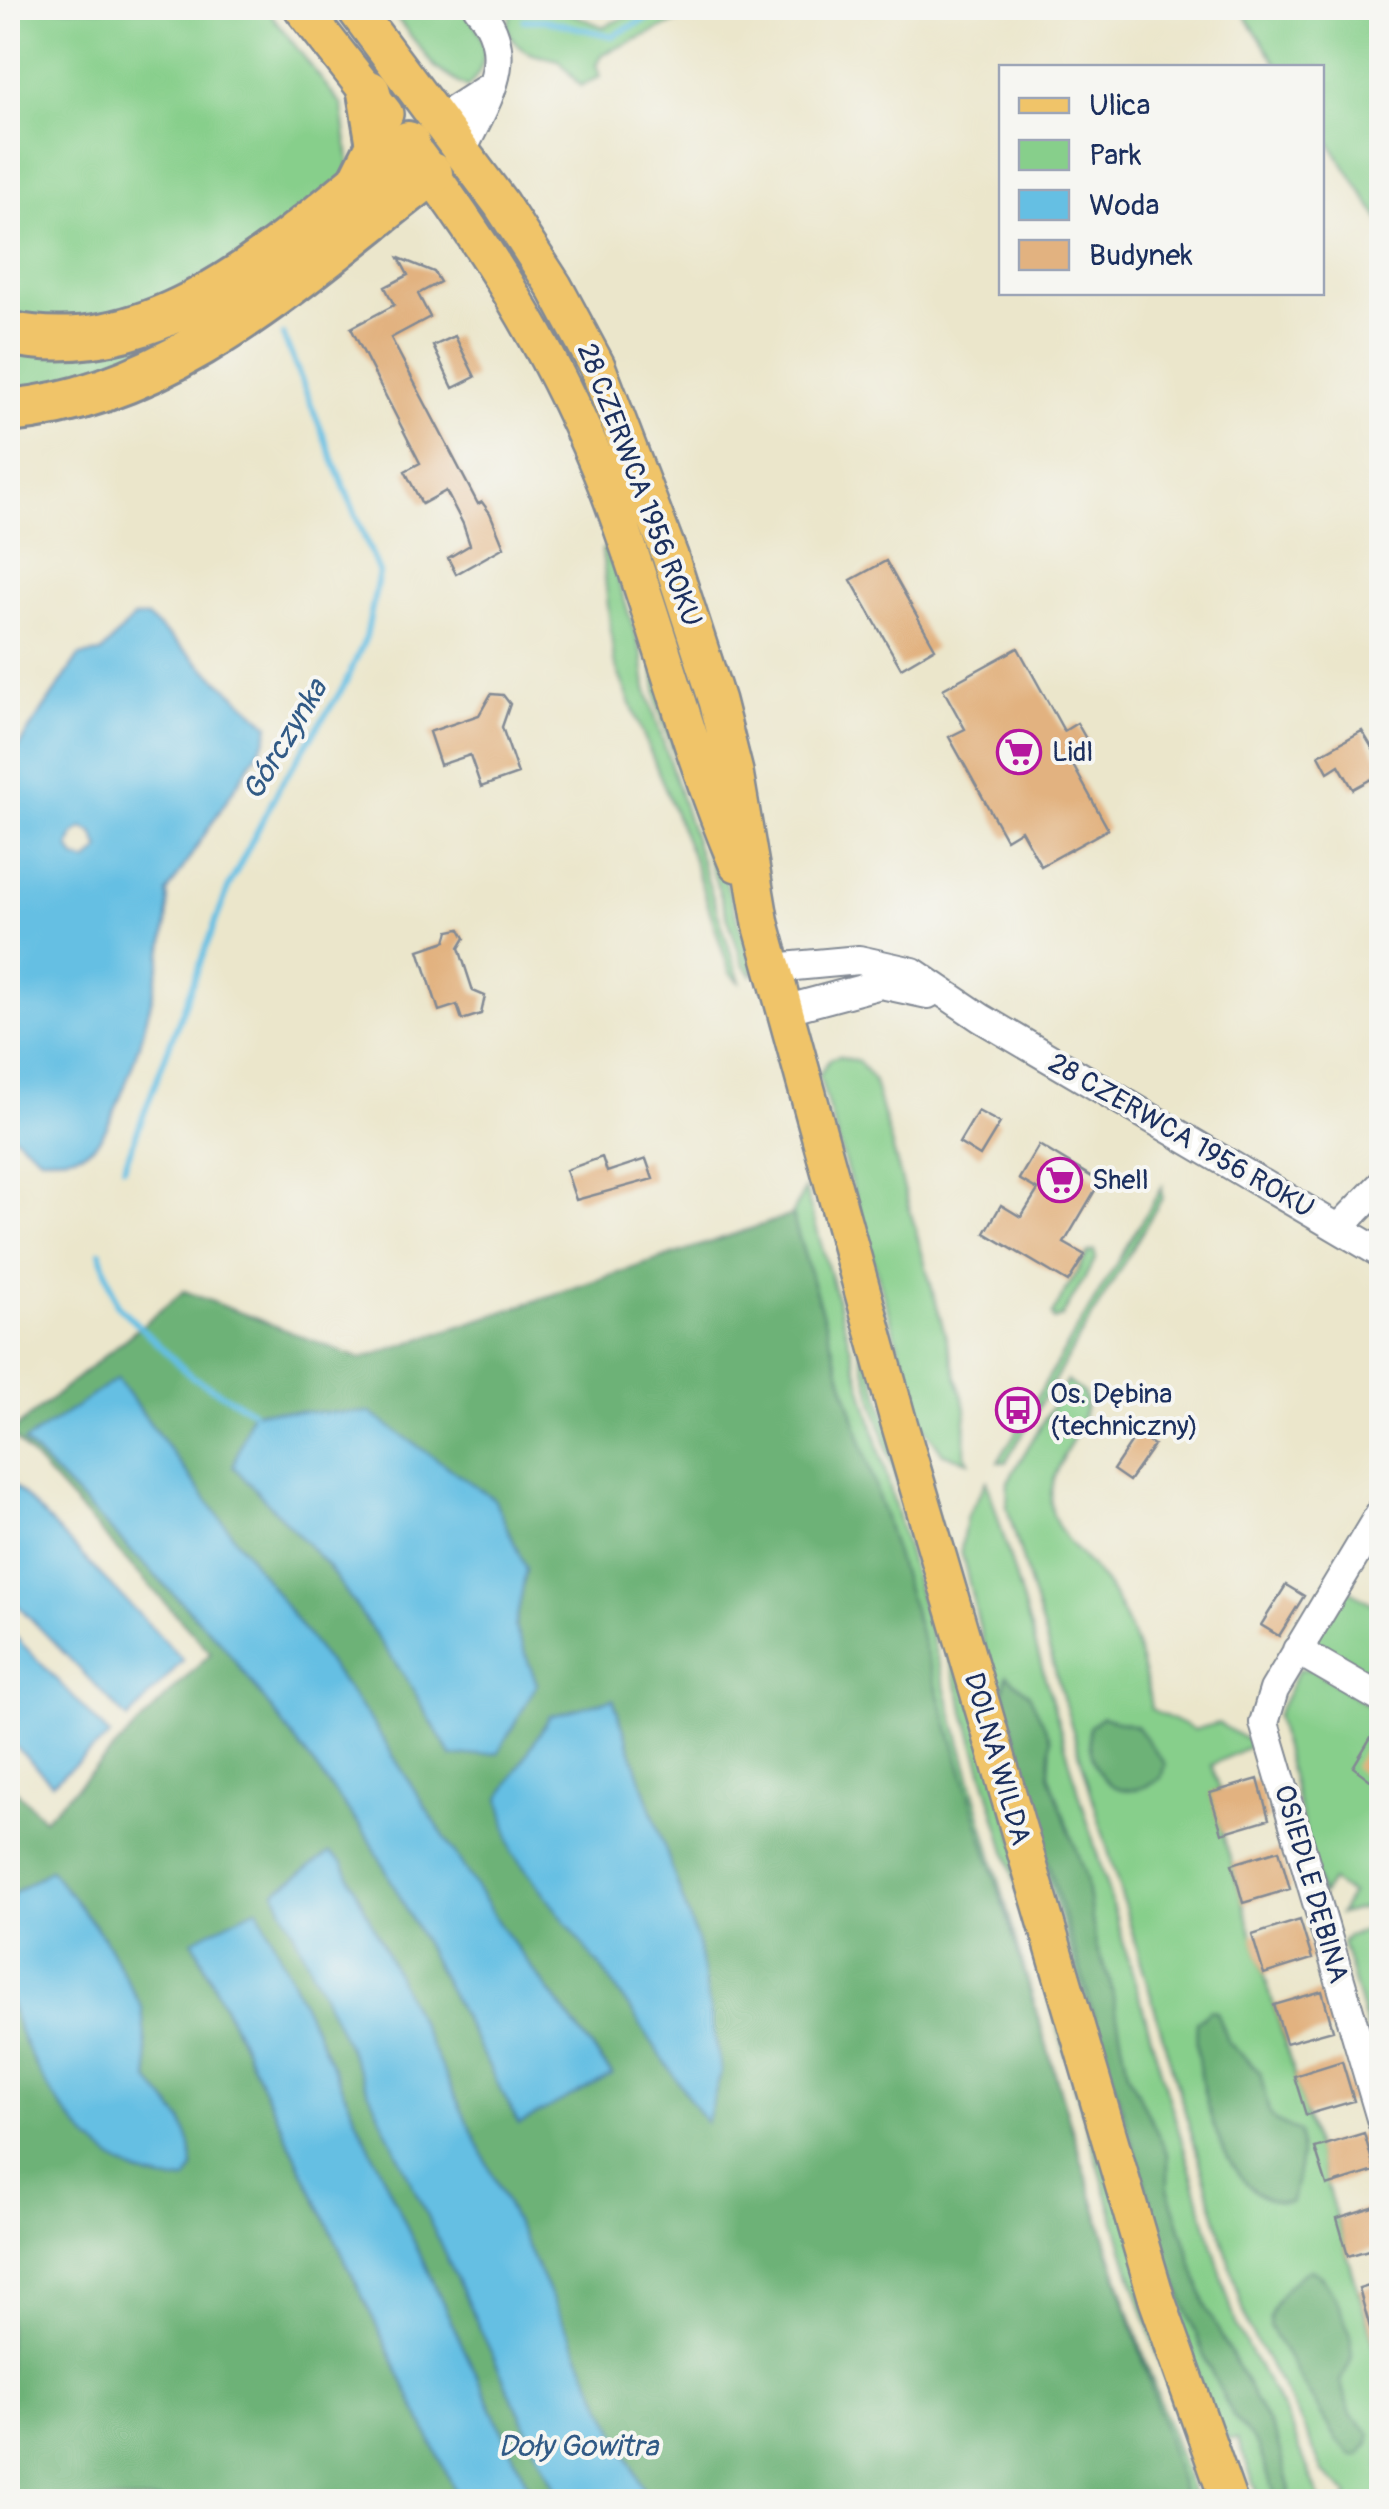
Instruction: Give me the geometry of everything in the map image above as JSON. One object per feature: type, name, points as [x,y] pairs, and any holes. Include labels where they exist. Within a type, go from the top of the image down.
[{"type":"highway","points":[[361,180],[378,145],[417,128]]},
{"type":"highway","points":[[8,333],[82,338],[124,331],[164,317],[215,290],[264,257],[361,180],[417,128]]},
{"type":"highway","points":[[8,411],[97,391],[186,355],[261,306],[417,128]]},
{"type":"main road","points":[[302,8],[417,128]]},
{"type":"main road","points":[[354,8],[417,128]]},
{"type":"main road","name":"28 CZERWCA 1956 ROKU","points":[[417,128],[553,364],[608,490],[705,786],[759,915],[784,1010]]},
{"type":"main road","name":"DOLNA WILDA","points":[[784,1010],[896,1416],[1114,2154],[1169,2335],[1229,2502]]},
{"type":"street","points":[[417,128],[491,86],[500,48],[478,8]]},
{"type":"street","points":[[417,128],[491,86]]},
{"type":"street","name":"28 CZERWCA 1956 ROKU","points":[[773,968],[814,961],[881,962],[923,977],[981,1018],[1382,1254]]},
{"type":"street","name":"28 CZERWCA 1956 ROKU","points":[[784,1010],[885,984],[930,994],[981,1018]]},
{"type":"street","points":[[1339,1228],[1382,1184]]},
{"type":"street","name":"OSIEDLE DĘBINA","points":[[1382,1510],[1274,1690],[1264,1723],[1382,2122]]},
{"type":"street","points":[[1297,1650],[1382,1699]]},
{"type":"green space","points":[[8,8],[266,8],[342,106],[351,176],[257,247],[121,319],[8,319]]},
{"type":"green space","points":[[389,8],[461,8],[477,27],[484,47],[481,68],[467,88],[436,68]]},
{"type":"green space","points":[[513,8],[560,9],[603,27],[645,8],[707,8],[603,54],[596,64],[600,77],[580,86],[559,60],[534,54],[515,43],[507,27]]},
{"type":"green space","points":[[1240,8],[1381,8],[1381,222],[1324,134],[1324,65],[1278,65]]},
{"type":"green space","points":[[245,280],[153,356],[8,401],[8,342]]},
{"type":"green space","points":[[607,547],[642,654],[646,688],[740,982],[730,973],[691,853],[614,662],[602,550]]},
{"type":"green space","points":[[652,655],[754,970],[752,975],[743,964],[658,705]]},
{"type":"green space","points":[[838,1056],[859,1062],[873,1079],[966,1409],[965,1454],[969,1461],[943,1454],[920,1420],[819,1075],[830,1059]]},
{"type":"green space","points":[[1162,1187],[1162,1198],[1006,1462],[998,1462]]},
{"type":"green space","points":[[805,1189],[1037,2013],[1086,2177],[1195,2501],[1186,2501],[1169,2449],[792,1215]]},
{"type":"green space","points":[[792,1215],[1186,2501],[649,2501],[343,1863],[330,1853],[276,1892],[561,2501],[535,2501],[258,1908],[193,1941],[460,2501],[8,2501],[8,1991],[34,2065],[193,2167],[182,2120],[149,2080],[142,2008],[102,1935],[50,1870],[13,1894],[8,1906],[8,1782],[44,1819],[211,1653],[10,1433],[184,1291],[361,1359]],"holes":[[[118,1380],[373,1724],[501,1927],[612,2074],[519,2124],[369,1838],[220,1641],[25,1443]],[[233,1466],[526,1569],[515,1628],[537,1684],[452,1757],[406,1678],[328,1566]],[[613,1699],[697,1941],[721,2072],[706,2122],[614,1985]]]},
{"type":"green space","points":[[1094,1251],[1096,1258],[1062,1317],[1054,1320],[1052,1315],[1088,1253]]},
{"type":"green space","points":[[848,1292],[1217,2501],[1208,2501],[1130,2272],[873,1400],[845,1293]]},
{"type":"green space","points":[[1067,1381],[1083,1393],[1086,1403],[1054,1478],[1051,1505],[1066,1538],[1107,1586],[1123,1614],[1141,1661],[1151,1709],[1194,1730],[1218,1723],[1254,1744],[1212,1765],[1220,1790],[1211,1794],[1381,2368],[1381,2501],[1345,2501],[1348,2494],[1323,2472],[1297,2413],[1249,2329],[1007,1507],[1008,1481]]},
{"type":"green space","points":[[987,1481],[1237,2328],[1287,2418],[1321,2501],[1261,2501],[1237,2439],[1228,2440],[1204,2399],[1006,1737],[961,1550],[966,1518]]},
{"type":"green space","points":[[1344,1587],[1381,1609],[1381,1691],[1316,1652],[1314,1638]]},
{"type":"green space","points":[[1299,1669],[1312,1669],[1381,1713],[1381,1904],[1339,1914],[1351,1894],[1331,1881],[1321,1896],[1276,1716]]},
{"type":"green space","points":[[1007,1675],[1029,1694],[1051,1739],[1049,1774],[1086,1878],[1096,1946],[1110,1980],[1128,2072],[1168,2155],[1168,2188],[1207,2309],[1277,2441],[1290,2490],[1284,2499],[1276,2497],[1258,2447],[1233,2416],[1207,2363],[1166,2255],[1046,1856],[1003,1691]]},
{"type":"green space","points":[[1102,1717],[1136,1726],[1165,1764],[1161,1778],[1130,1790],[1107,1781],[1093,1758],[1090,1743],[1089,1727]]},
{"type":"green space","points":[[1381,1926],[1381,2077],[1342,1942],[1347,1936]]},
{"type":"green space","points":[[1210,2010],[1217,2012],[1229,2043],[1260,2072],[1269,2112],[1277,2122],[1299,2132],[1301,2157],[1292,2202],[1268,2199],[1247,2184],[1230,2162],[1217,2134],[1200,2072],[1197,2044],[1197,2022]]},
{"type":"green space","points":[[1310,2269],[1333,2293],[1349,2331],[1352,2357],[1340,2382],[1351,2414],[1370,2434],[1369,2443],[1359,2455],[1351,2455],[1335,2438],[1269,2326],[1282,2293]]},
{"type":"water","points":[[147,617],[269,725],[266,739],[167,893],[163,945],[144,1026],[132,1067],[104,1131],[92,1147],[80,1153],[40,1157],[8,1131],[8,762],[79,656],[101,653],[133,618]],"holes":[[[83,828],[93,833],[100,849],[87,862],[75,858],[69,847],[74,834]]]},
{"type":"water","points":[[117,1379],[373,1724],[501,1927],[612,2075],[519,2124],[369,1838],[220,1641],[24,1442]]},
{"type":"water","points":[[252,1411],[370,1413],[494,1499],[526,1569],[515,1628],[537,1684],[498,1753],[452,1757],[406,1678],[328,1566],[233,1466]]},
{"type":"water","points":[[8,1479],[183,1660],[128,1719],[8,1595]]},
{"type":"water","points":[[8,1629],[110,1736],[52,1783],[8,1738]]},
{"type":"water","points":[[613,1699],[697,1941],[721,2072],[706,2123],[614,1985],[512,1852],[500,1798],[550,1716]]},
{"type":"water","name":"Doły Gowitra","points":[[330,1853],[343,1863],[649,2501],[561,2501],[275,1892]]},
{"type":"water","points":[[50,1870],[102,1935],[142,2008],[149,2080],[182,2120],[191,2146],[193,2167],[187,2180],[155,2179],[124,2166],[96,2145],[70,2118],[30,2054],[8,1992],[8,1906],[13,1894]]},
{"type":"water","name":"Doły Gowitra","points":[[258,1908],[535,2501],[460,2501],[193,1940]]},
{"type":"building","points":[[399,258],[434,272],[440,282],[418,294],[430,317],[391,338],[478,504],[482,502],[490,513],[504,547],[456,574],[448,558],[470,545],[463,524],[446,491],[422,504],[405,471],[420,463],[351,328],[394,305],[385,287],[408,275]]},
{"type":"building","points":[[455,336],[475,377],[453,388],[433,346]]},
{"type":"building","points":[[886,561],[935,648],[901,668],[851,580]]},
{"type":"building","name":"Lidl","points":[[1018,648],[1064,731],[1077,723],[1090,746],[1069,758],[1108,829],[1041,866],[1021,830],[1006,839],[949,737],[965,729],[943,689]]},
{"type":"building","points":[[491,694],[503,695],[510,704],[502,727],[518,774],[481,787],[470,755],[440,765],[429,732],[479,715]]},
{"type":"building","points":[[1362,731],[1382,764],[1382,773],[1353,789],[1339,765],[1328,772],[1319,755]]},
{"type":"building","points":[[460,929],[465,938],[459,948],[473,991],[485,996],[481,1014],[462,1020],[457,1005],[439,1011],[419,950],[446,941],[449,931]]},
{"type":"building","points":[[978,1111],[1000,1123],[980,1156],[959,1143]]},
{"type":"building","points":[[1039,1145],[1100,1182],[1064,1243],[1085,1255],[1068,1282],[985,1233],[1001,1205],[1021,1217],[1038,1190],[1019,1179]]},
{"type":"building","points":[[602,1157],[607,1172],[646,1159],[653,1179],[576,1200],[566,1170]]},
{"type":"building","points":[[1137,1434],[1154,1445],[1129,1481],[1113,1470]]},
{"type":"building","points":[[1286,1585],[1304,1596],[1279,1636],[1261,1625]]},
{"type":"building","points":[[1371,1737],[1382,1744],[1382,1789],[1353,1767]]},
{"type":"building","points":[[1258,1779],[1269,1819],[1222,1833],[1210,1793]]},
{"type":"building","points":[[1279,1850],[1290,1889],[1243,1903],[1232,1864]]},
{"type":"building","points":[[1300,1920],[1312,1959],[1264,1974],[1252,1935]]},
{"type":"building","points":[[1322,1991],[1333,2030],[1286,2043],[1274,2005]]},
{"type":"building","points":[[1342,2061],[1354,2101],[1306,2115],[1294,2076]]},
{"type":"building","points":[[1364,2133],[1375,2171],[1327,2186],[1315,2148]]},
{"type":"building","points":[[1382,2204],[1382,2246],[1348,2256],[1337,2218]]},
{"type":"building","points":[[1382,2282],[1382,2351],[1377,2352],[1359,2289]]},
{"type":"waterway","name":"Górczynka","points":[[524,20],[545,20],[612,36],[669,8]]},
{"type":"waterway","name":"Górczynka","points":[[124,1167],[229,886],[280,786],[344,686],[366,637],[379,573],[283,335]]},
{"type":"waterway","name":"Górczynka","points":[[100,1252],[117,1305],[191,1376],[252,1411]]},
{"type":"place","name":"Lidl","points":[[1019,752]]},
{"type":"place","name":"Shell","points":[[1060,1180]]},
{"type":"place","name":"Os. Dębina (techniczny)","points":[[1018,1410]]}]
